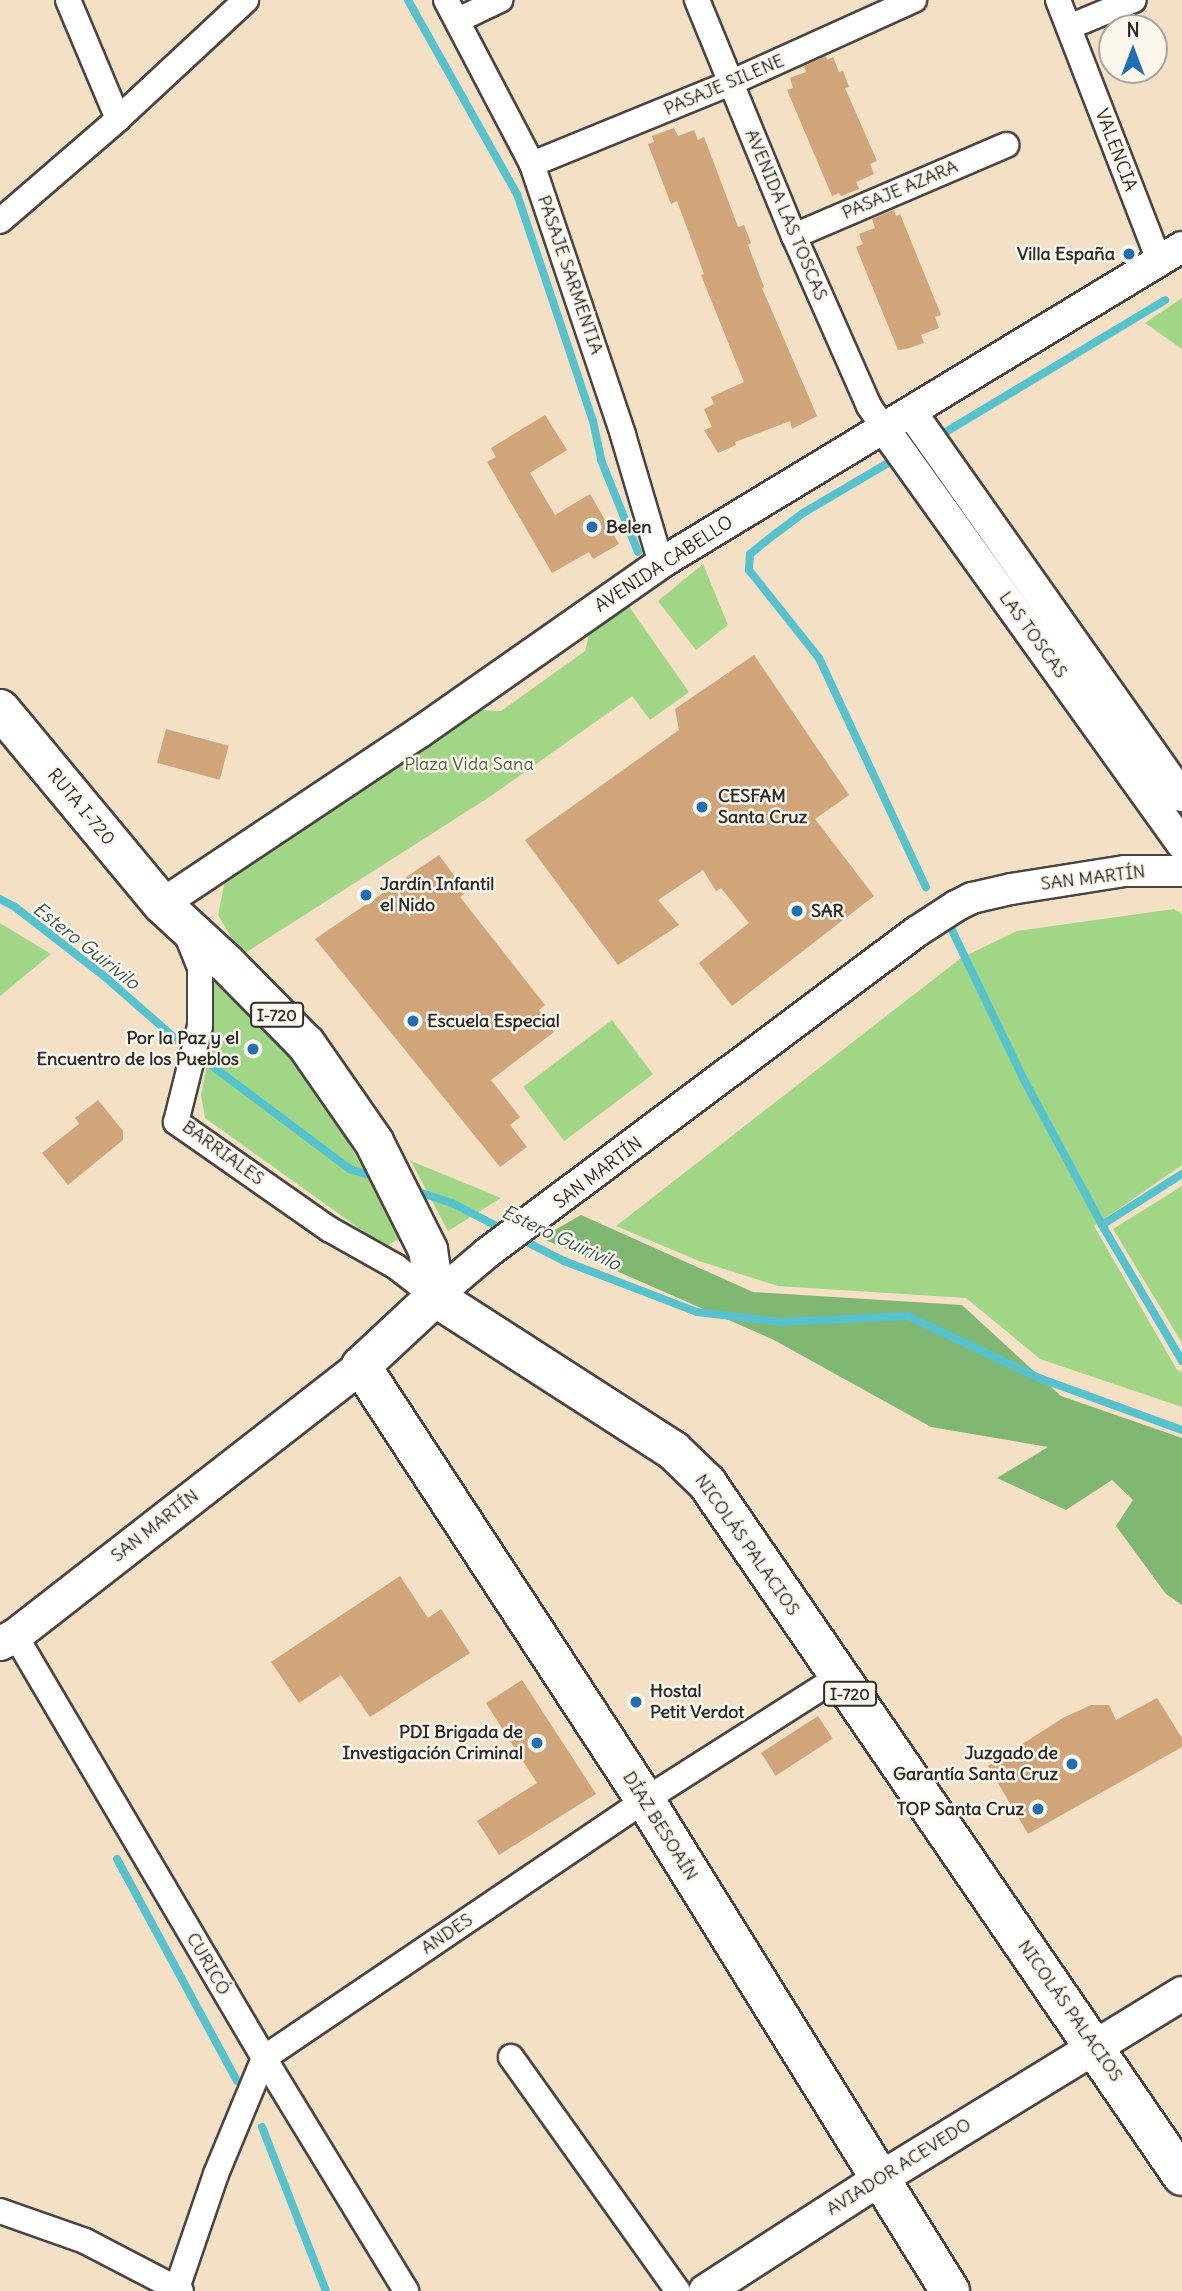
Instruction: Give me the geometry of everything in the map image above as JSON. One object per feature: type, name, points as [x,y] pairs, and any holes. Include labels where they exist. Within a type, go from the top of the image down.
[{"type":"main road","name":"RUTA I-720","points":[[0,709],[173,915]]},
{"type":"main road","name":"I-720","points":[[173,915],[227,964],[306,1044],[374,1142],[428,1250],[435,1297]]},
{"type":"main road","name":"SAN MARTÍN","points":[[7,1639],[361,1366],[435,1297]]},
{"type":"main road","name":"NICOLÁS PALACIOS","points":[[435,1297],[674,1451],[707,1483],[838,1677],[1096,2046],[1182,2176]]},
{"type":"main road","name":"DÍAZ BESOAÍN","points":[[361,1366],[645,1800],[950,2291]]},
{"type":"main road","name":"AVIADOR ACEVEDO","points":[[705,2291],[880,2178],[1182,1993]]},
{"type":"street","points":[[68,0],[118,119]]},
{"type":"street","points":[[0,221],[118,119],[246,0]]},
{"type":"street","points":[[452,10],[500,0]]},
{"type":"street","name":"AVENIDA LAS TOSCAS","points":[[697,0],[794,236],[869,406],[883,427]]},
{"type":"street","name":"PASAJE SILENE","points":[[532,164],[730,83],[914,0]]},
{"type":"street","name":"VALENCIA","points":[[1058,0],[1170,254]]},
{"type":"street","points":[[1069,27],[1134,0]]},
{"type":"street","name":"PASAJE SARMENTIA","points":[[452,10],[532,164],[623,435],[661,563]]},
{"type":"street","name":"PASAJE AZARA","points":[[794,236],[1006,145]]},
{"type":"street","name":"AVENIDA CABELLO","points":[[173,915],[420,732],[661,563],[1170,254]]},
{"type":"street","name":"LAS TOSCAS","points":[[911,412],[1182,796]]},
{"type":"street","name":"LAS TOSCAS","points":[[883,427],[1182,844]]},
{"type":"street","name":"SAN MARTÍN","points":[[435,1297],[487,1253],[558,1203],[916,932],[972,898],[1125,872],[1182,871]]},
{"type":"street","name":"BARRIALES","points":[[173,915],[200,967],[200,1026],[176,1122],[329,1229],[395,1266],[435,1297]]},
{"type":"street","name":"CURICÓ","points":[[7,1639],[406,2291]]},
{"type":"street","name":"ANDES","points":[[264,2059],[645,1800],[838,1677]]},
{"type":"street","points":[[511,2057],[678,2291]]},
{"type":"street","points":[[0,2211],[85,2241],[178,2290],[216,2174],[264,2059]]},
{"type":"green space","points":[[1182,298],[1182,349],[1145,323]]},
{"type":"green space","points":[[703,564],[728,625],[696,650],[658,601]]},
{"type":"green space","name":"Plaza Vida Sana","points":[[628,605],[689,692],[650,720],[632,696],[491,796],[242,955],[218,915],[226,876],[479,710],[501,711],[585,651],[589,635]]},
{"type":"green space","points":[[1174,909],[1182,914],[1182,1165],[1094,1226],[1177,1370],[1182,1372],[1182,1407],[1040,1359],[966,1298],[778,1286],[699,1261],[616,1226],[961,958],[1017,931]]},
{"type":"green space","points":[[0,923],[51,954],[0,996]]},
{"type":"green space","points":[[215,981],[298,1054],[402,1237],[385,1247],[205,1118],[201,1095],[213,1034],[207,1003]]},
{"type":"green space","points":[[612,1020],[653,1074],[564,1141],[523,1087]]},
{"type":"green space","points":[[411,1161],[501,1198],[448,1231]]},
{"type":"green space","points":[[1182,1186],[1182,1343],[1113,1229]]},
{"type":"green space","points":[[581,1215],[753,1292],[962,1305],[1061,1396],[1182,1438],[1182,1605],[1166,1594],[1116,1526],[1133,1500],[1112,1480],[1066,1510],[997,1478],[1048,1447],[931,1427],[774,1340],[541,1238]]},
{"type":"building","points":[[826,56],[827,60],[833,57],[839,72],[843,71],[849,87],[845,88],[877,161],[870,164],[874,174],[856,182],[859,189],[841,196],[839,193],[832,196],[787,90],[793,88],[790,78],[806,72],[804,66]]},
{"type":"building","points":[[674,128],[678,136],[694,130],[698,140],[704,137],[738,227],[744,225],[751,243],[748,245],[764,287],[762,288],[817,416],[792,429],[790,421],[735,442],[736,445],[718,453],[704,430],[712,427],[704,409],[714,404],[711,397],[744,382],[701,275],[704,274],[677,201],[671,204],[648,144],[654,142],[652,136]]},
{"type":"building","points":[[894,210],[896,216],[900,214],[941,315],[935,317],[939,328],[921,335],[924,343],[898,350],[856,247],[863,244],[859,234],[875,228],[872,219]]},
{"type":"building","points":[[545,415],[567,450],[530,473],[555,515],[590,494],[619,544],[593,559],[589,552],[552,573],[487,462],[496,457],[491,448]]},
{"type":"building","name":"CESFAM Santa Cruz","points":[[754,655],[849,795],[815,819],[874,896],[732,1006],[699,963],[749,923],[721,888],[716,891],[703,870],[658,900],[679,925],[618,965],[525,840],[679,730],[675,709]]},
{"type":"building","points":[[166,729],[229,746],[220,780],[157,763]]},
{"type":"building","name":"Escuela Especial","points":[[439,855],[466,892],[460,897],[545,1005],[539,1010],[554,1032],[491,1080],[520,1117],[510,1125],[527,1147],[500,1167],[315,939]]},
{"type":"building","points":[[98,1100],[123,1131],[123,1140],[68,1185],[42,1153],[79,1124],[75,1118]]},
{"type":"building","points":[[400,1576],[428,1618],[441,1609],[470,1653],[370,1717],[341,1675],[299,1703],[271,1662]]},
{"type":"building","name":"PDI Brigada de Investigación Criminal","points":[[522,1680],[596,1794],[499,1855],[477,1821],[537,1783],[486,1703]]},
{"type":"building","name":"Juzgado de Garantía Santa Cruz","points":[[1157,1698],[1182,1738],[1182,1747],[1028,1834],[988,1766],[1063,1718],[1091,1705],[1109,1705],[1116,1720]]},
{"type":"building","points":[[818,1716],[833,1739],[776,1776],[761,1753]]},
{"type":"waterway","points":[[408,0],[517,194],[593,421],[601,460],[638,552]]},
{"type":"waterway","points":[[944,433],[1165,300]]},
{"type":"waterway","points":[[888,463],[803,513],[776,533],[750,554],[749,570],[819,658],[926,887]]},
{"type":"waterway","name":"Estero Guirivilo","points":[[0,899],[15,907],[104,976],[176,1039],[350,1169],[377,1178]]},
{"type":"waterway","points":[[948,922],[1023,1078],[1102,1225],[1182,1361]]},
{"type":"waterway","points":[[1102,1225],[1182,1174]]},
{"type":"waterway","name":"Estero Guirivilo","points":[[412,1190],[452,1203],[506,1231]]},
{"type":"waterway","name":"Estero Guirivilo","points":[[517,1237],[564,1261],[697,1312],[781,1322],[908,1316],[1039,1378],[1182,1430]]},
{"type":"waterway","points":[[117,1859],[237,2081]]},
{"type":"waterway","points":[[262,2127],[326,2291]]},
{"type":"place","name":"Villa España","points":[[1129,254]]},
{"type":"place","name":"Belen","points":[[592,527]]},
{"type":"place","name":"CESFAM Santa Cruz","points":[[702,807]]},
{"type":"place","name":"Jardín Infantil el Nido","points":[[366,895]]},
{"type":"place","name":"SAR","points":[[797,911]]},
{"type":"place","name":"Escuela Especial","points":[[413,1021]]},
{"type":"place","name":"Por la Paz y el Encuentro de los Pueblos","points":[[253,1049]]},
{"type":"place","name":"Hostal Petit Verdot","points":[[636,1702]]},
{"type":"place","name":"PDI Brigada de Investigación Criminal","points":[[537,1743]]},
{"type":"place","name":"Juzgado de Garantía Santa Cruz","points":[[1072,1764]]},
{"type":"place","name":"TOP Santa Cruz","points":[[1038,1809]]}]
